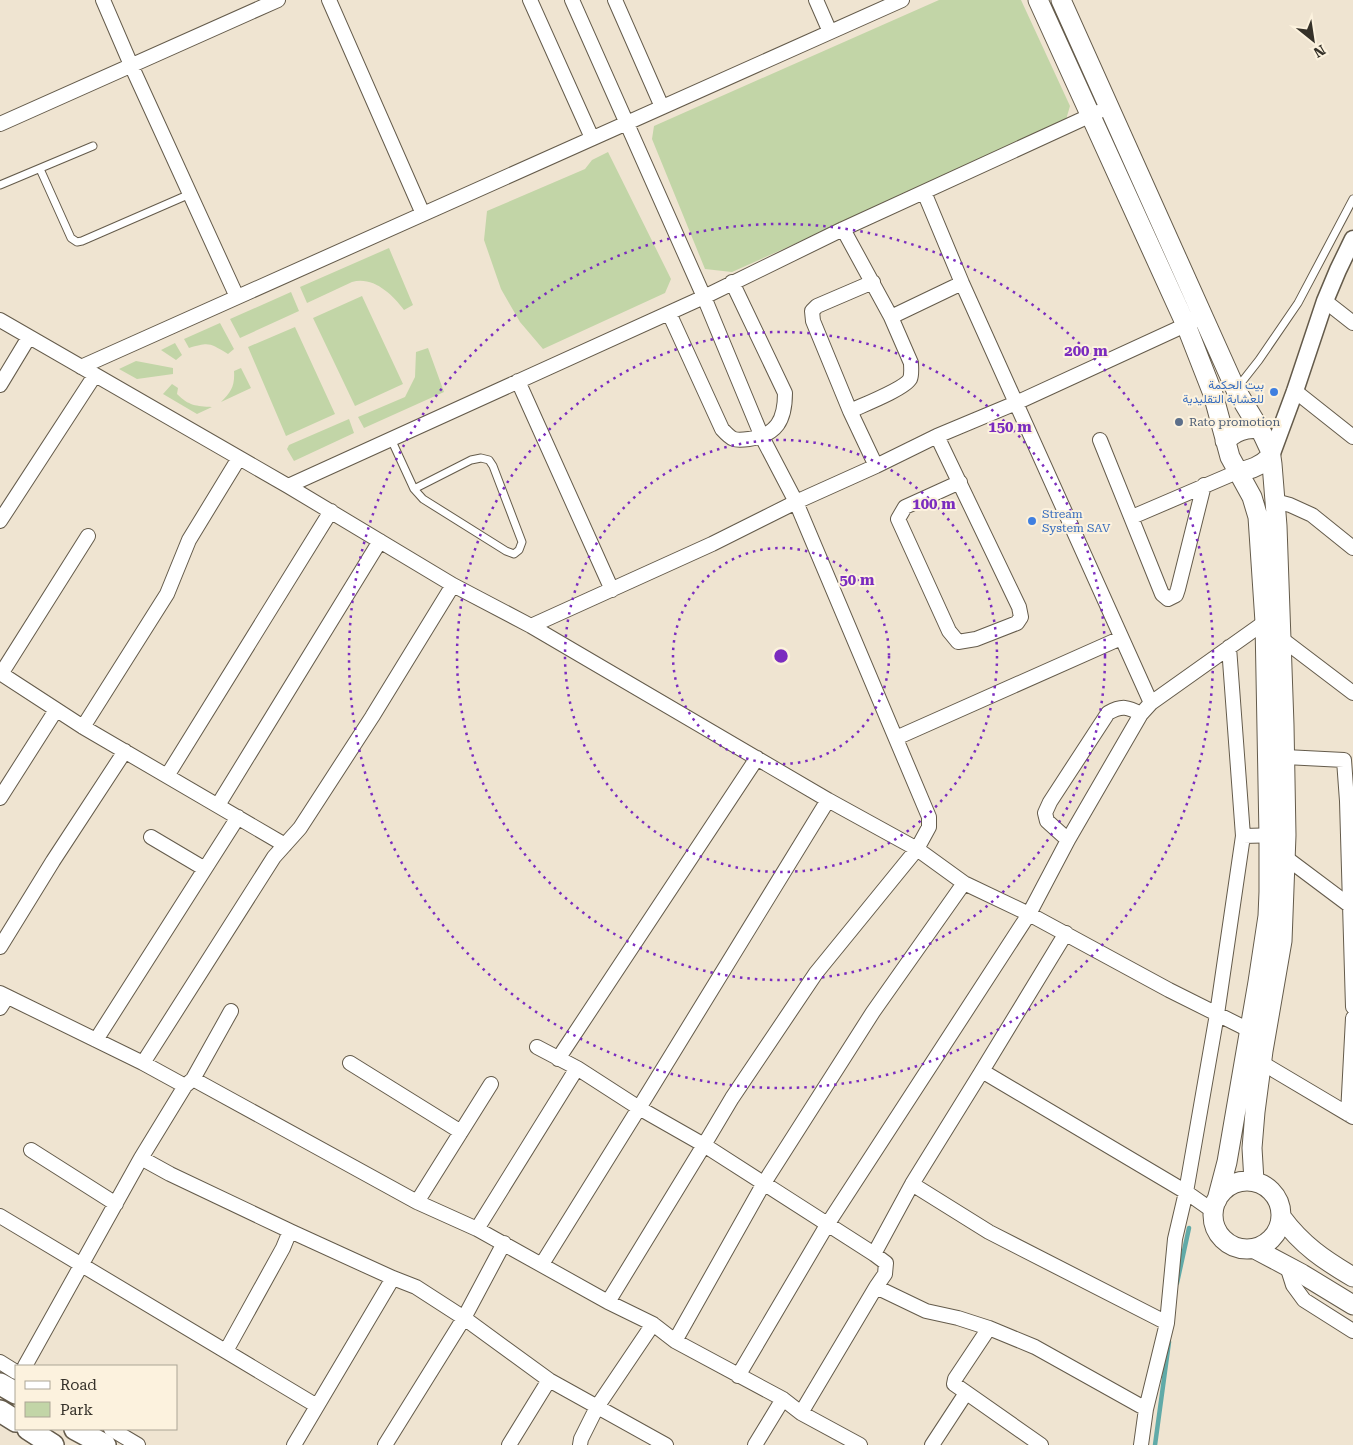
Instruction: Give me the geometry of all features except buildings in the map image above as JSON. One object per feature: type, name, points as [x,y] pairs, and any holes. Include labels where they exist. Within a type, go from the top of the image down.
[{"type":"main road","points":[[1038,0],[1091,115],[1194,321],[1267,442],[1271,456],[1275,501],[1268,527],[1265,622],[1277,835],[1285,857],[1282,941],[1262,1063],[1252,1148],[1254,1182]]},
{"type":"main road","points":[[1061,0],[1109,106],[1194,321],[1226,441],[1237,472],[1252,498],[1258,517],[1268,527],[1282,640],[1285,757],[1260,973],[1227,1162],[1215,1205],[1214,1222],[1218,1233],[1225,1242],[1235,1247],[1255,1249],[1353,1305]]},
{"type":"main road","points":[[1226,441],[1242,430],[1259,429]]},
{"type":"main road","points":[[1237,472],[1259,466],[1271,456]]},
{"type":"main road","points":[[1215,1205],[1223,1191],[1230,1186],[1246,1181],[1266,1186],[1275,1194],[1281,1206],[1282,1218],[1278,1231],[1270,1241],[1255,1249]]},
{"type":"main road","points":[[1282,1218],[1292,1232],[1312,1250],[1353,1277]]},
{"type":"main road","points":[[30,1430],[53,1445]]},
{"type":"main road","points":[[77,1430],[106,1445]]},
{"type":"street","points":[[103,0],[237,297]]},
{"type":"street","points":[[0,124],[278,0]]},
{"type":"street","points":[[330,0],[424,214]]},
{"type":"street","points":[[530,0],[592,138]]},
{"type":"street","points":[[572,0],[704,297],[762,438],[796,502],[928,816],[929,827],[917,849],[816,973],[732,1098],[608,1302]]},
{"type":"street","points":[[615,0],[662,107]]},
{"type":"street","points":[[816,0],[830,32]]},
{"type":"street","points":[[81,367],[902,0]]},
{"type":"street","points":[[288,486],[704,297],[843,229],[1109,106]]},
{"type":"street","points":[[924,192],[962,283],[1151,703]]},
{"type":"street","points":[[843,229],[891,317],[911,363],[910,378],[903,386],[850,411]]},
{"type":"street","points":[[1271,456],[1325,300],[1353,239]]},
{"type":"street","points":[[668,313],[722,429],[738,441],[762,438],[773,430],[782,418],[785,406],[785,393],[732,282]]},
{"type":"street","points":[[873,282],[817,306],[812,311],[813,320],[850,411],[876,466]]},
{"type":"street","points":[[891,317],[962,283]]},
{"type":"street","points":[[1325,300],[1353,323]]},
{"type":"street","points":[[0,320],[331,511],[453,585],[532,626],[828,800],[917,849],[964,883],[1066,933],[1169,990],[1249,1030]]},
{"type":"street","points":[[532,626],[712,544],[796,502],[937,436],[1016,403],[1194,321]]},
{"type":"street","points":[[0,385],[29,337]]},
{"type":"street","points":[[0,522],[95,374]]},
{"type":"street","points":[[518,381],[612,590]]},
{"type":"street","points":[[1295,391],[1353,436]]},
{"type":"street","points":[[937,436],[960,482],[1019,607],[1021,617],[1017,622],[976,640],[958,642],[949,631],[898,519],[905,507],[960,482]]},
{"type":"street","points":[[1100,440],[1162,594],[1168,599],[1176,595],[1178,589],[1204,486]]},
{"type":"street","points":[[83,727],[167,594],[189,540],[239,458]]},
{"type":"street","points":[[1132,517],[1237,472]]},
{"type":"street","points":[[1275,501],[1296,506],[1312,515],[1353,548]]},
{"type":"street","points":[[167,776],[331,511]]},
{"type":"street","points":[[88,536],[0,674],[83,727],[285,845]]},
{"type":"street","points":[[218,806],[380,541]]},
{"type":"street","points":[[143,1063],[274,857],[300,828],[372,717],[453,585]]},
{"type":"street","points":[[738,1376],[827,1225],[1029,914],[1068,840],[1142,714],[1151,703],[1265,622]]},
{"type":"street","points":[[896,738],[1121,638]]},
{"type":"street","points":[[1282,640],[1353,693]]},
{"type":"street","points":[[1141,1445],[1146,1409],[1166,1323],[1175,1239],[1186,1192],[1217,1014],[1243,836],[1229,647]]},
{"type":"street","points":[[1068,840],[1046,822],[1045,813],[1050,802],[1108,713],[1116,708],[1124,707],[1142,714]]},
{"type":"street","points":[[0,798],[4,783],[56,710]]},
{"type":"street","points":[[0,947],[53,861],[125,751]]},
{"type":"street","points":[[1285,757],[1344,760],[1350,803],[1353,1007]]},
{"type":"street","points":[[558,1058],[757,758]]},
{"type":"street","points":[[542,1264],[828,800]]},
{"type":"street","points":[[96,1040],[238,817]]},
{"type":"street","points":[[1243,836],[1277,835]]},
{"type":"street","points":[[151,837],[205,869]]},
{"type":"street","points":[[1285,857],[1351,907]]},
{"type":"street","points":[[675,1341],[764,1183],[874,1012],[964,883]]},
{"type":"street","points":[[874,1254],[912,1184],[1066,933]]},
{"type":"street","points":[[2,999],[189,1083],[417,1202],[504,1243],[608,1302],[653,1324],[675,1341],[783,1399],[801,1413],[860,1445]]},
{"type":"street","points":[[26,1365],[141,1158],[189,1083],[231,1011]]},
{"type":"street","points":[[1262,1063],[1351,1116],[1353,1018]]},
{"type":"street","points":[[537,1047],[577,1068],[639,1108],[704,1145],[874,1254],[886,1264],[885,1274],[801,1413]]},
{"type":"street","points":[[350,1062],[461,1132]]},
{"type":"street","points":[[477,1229],[577,1068]]},
{"type":"street","points":[[982,1072],[1186,1192],[1215,1205]]},
{"type":"street","points":[[417,1202],[491,1084]]},
{"type":"street","points":[[31,1150],[116,1204]]},
{"type":"street","points":[[141,1158],[170,1174],[290,1231],[416,1287],[464,1318],[549,1380],[666,1445]]},
{"type":"street","points":[[912,1184],[989,1232],[1166,1323]]},
{"type":"street","points":[[0,1216],[317,1406]]},
{"type":"street","points":[[226,1351],[283,1248],[290,1231]]},
{"type":"street","points":[[385,1445],[464,1318],[504,1243]]},
{"type":"street","points":[[1287,1266],[1292,1285],[1304,1300],[1353,1331]]},
{"type":"street","points":[[294,1445],[393,1278]]},
{"type":"street","points":[[876,1288],[926,1311],[958,1318],[989,1328],[1035,1348],[1146,1409]]},
{"type":"street","points":[[580,1445],[581,1439],[597,1408],[653,1324]]},
{"type":"street","points":[[989,1328],[955,1379],[954,1384],[1041,1445]]},
{"type":"street","points":[[0,1362],[12,1384],[4,1414]]},
{"type":"street","points":[[509,1445],[549,1380]]},
{"type":"street","points":[[932,1445],[966,1392]]},
{"type":"street","points":[[754,1445],[783,1399]]},
{"type":"street","points":[[113,1430],[138,1445]]},
{"type":"lane","points":[[0,185],[93,146]]},
{"type":"lane","points":[[40,169],[71,238],[77,242],[82,242],[190,194]]},
{"type":"lane","points":[[1236,390],[1259,360],[1298,302],[1353,199]]},
{"type":"lane","points":[[391,439],[414,489],[423,499],[506,551],[514,554],[519,550],[522,542],[489,460],[481,458],[471,460],[414,489]]},
{"type":"green space","points":[[939,0],[1021,0],[1070,106],[1065,123],[732,272],[705,269],[652,139],[654,126]]},
{"type":"green space","points":[[608,152],[671,279],[665,293],[543,349],[520,322],[501,289],[484,240],[487,211],[585,169],[592,160]]},
{"type":"green space","points":[[389,248],[413,305],[404,310],[394,298],[375,284],[360,281],[352,282],[307,303],[300,287]]},
{"type":"green space","points":[[291,292],[299,311],[240,338],[230,319]]},
{"type":"green space","points":[[362,296],[403,384],[355,406],[313,318]]},
{"type":"green space","points":[[220,323],[234,349],[228,354],[209,345],[189,348],[184,339]]},
{"type":"green space","points":[[295,327],[335,414],[286,436],[248,347]]},
{"type":"green space","points":[[175,343],[182,355],[176,360],[161,350]]},
{"type":"green space","points":[[428,348],[444,392],[364,428],[358,417],[405,397],[415,377],[416,352]]},
{"type":"green space","points":[[136,361],[173,368],[173,374],[137,379],[119,369]]},
{"type":"green space","points":[[241,368],[251,388],[221,402],[232,388],[234,371]]},
{"type":"green space","points":[[172,384],[178,388],[177,394],[185,401],[197,406],[212,407],[197,414],[163,394]]},
{"type":"green space","points":[[349,419],[354,433],[294,461],[287,449],[289,445]]},
{"type":"waterway","points":[[1177,1283],[1189,1228]]},
{"type":"waterway","points":[[1155,1445],[1169,1342]]},
{"type":"place","name":"بيت الحكمة للعشابة التقليدية","points":[[1274,392]]},
{"type":"place","name":"Rato promotion","points":[[1179,422]]},
{"type":"place","name":"Stream System SAV","points":[[1032,521]]}]
